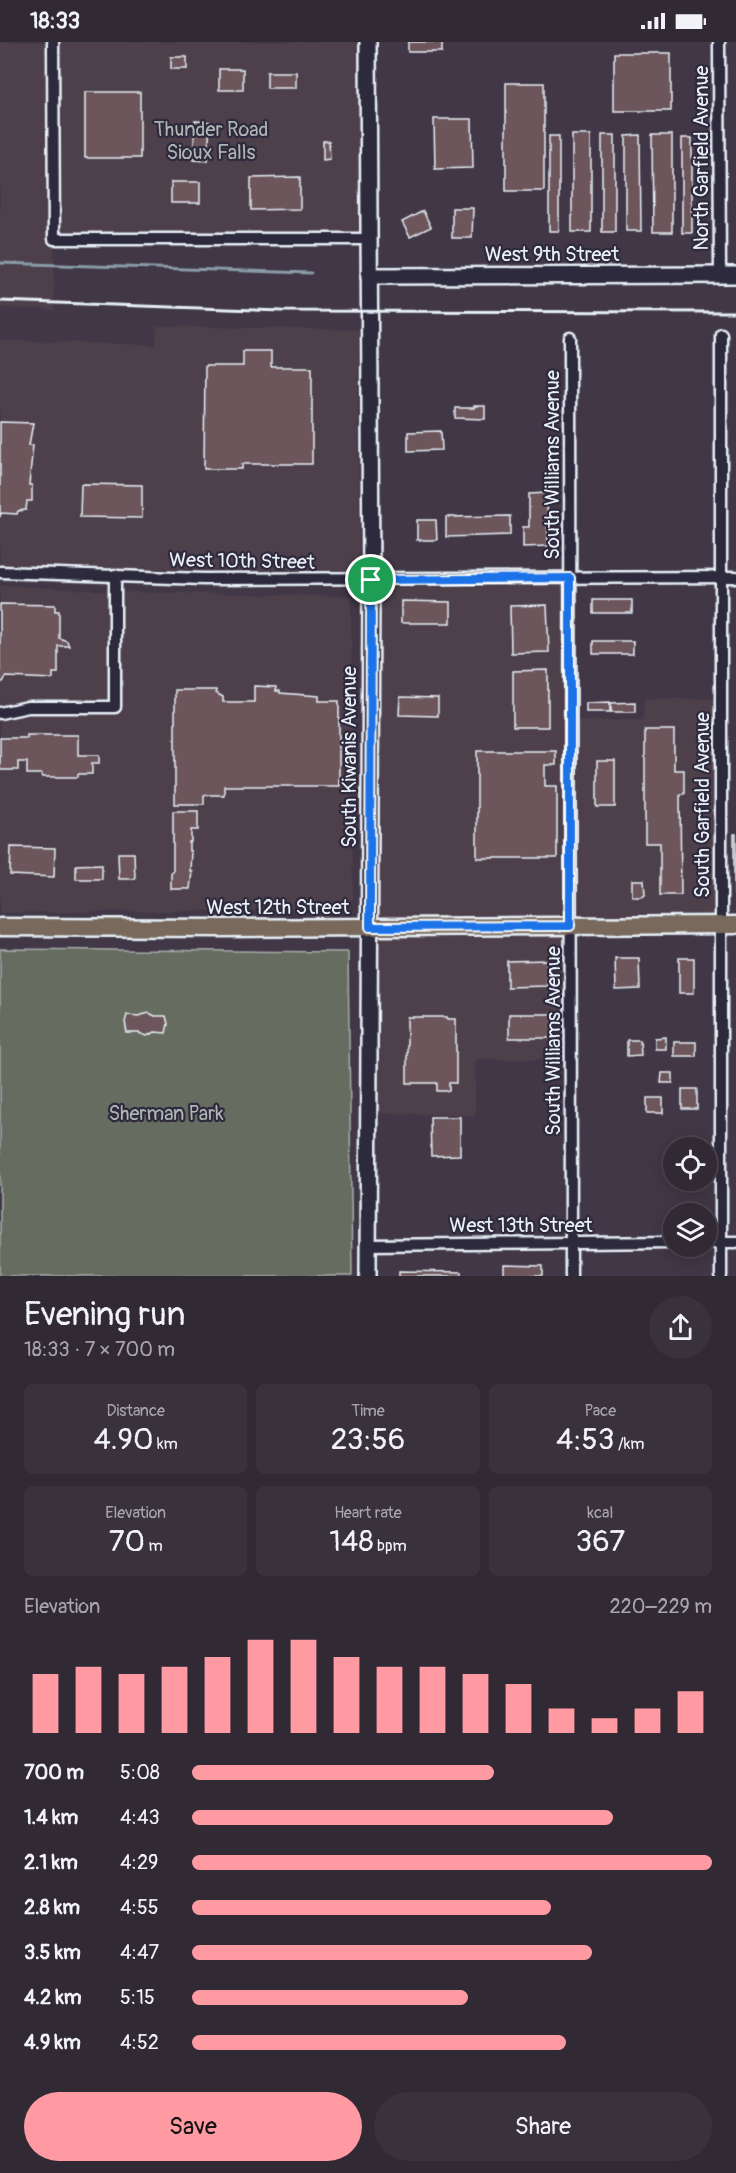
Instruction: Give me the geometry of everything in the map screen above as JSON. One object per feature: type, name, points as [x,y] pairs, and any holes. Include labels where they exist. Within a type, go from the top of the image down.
[{"type":"main road","name":"South Kiwanis Avenue","points":[[368,42],[371,580],[368,1276]]},
{"type":"main road","name":"West 9th Street","points":[[369,276],[736,275]]},
{"type":"main road","name":"West 12th Street","points":[[0,927],[728,926]]},
{"type":"street","points":[[53,42],[54,239],[369,239]]},
{"type":"street","name":"North Garfield Avenue","points":[[719,42],[720,275]]},
{"type":"street","name":"South Garfield Avenue","points":[[721,334],[721,577],[728,926],[721,1276]]},
{"type":"street","name":"South Williams Avenue","points":[[570,338],[571,1276]]},
{"type":"street","name":"West 10th Street","points":[[0,572],[203,579],[736,577]]},
{"type":"street","points":[[0,713],[28,707],[115,706],[115,576]]},
{"type":"street","name":"West 13th Street","points":[[368,1245],[663,1242]]},
{"type":"street","points":[[717,1242],[736,1242]]},
{"type":"shaded area","name":"Thunder Road Sioux Falls","points":[[0,42],[369,42],[369,239],[54,240],[54,310],[0,308]]},
{"type":"shaded area","points":[[157,326],[358,330],[359,571],[157,569],[156,585],[0,581],[0,340],[156,345]]},
{"type":"shaded area","points":[[0,585],[124,592],[351,596],[353,899],[349,906],[342,909],[0,913]]},
{"type":"shaded area","points":[[565,586],[565,918],[377,917],[378,587]]},
{"type":"shaded area","points":[[644,699],[717,699],[716,917],[576,918],[575,721],[643,720]]},
{"type":"shaded area","points":[[565,933],[565,1060],[475,1059],[475,1115],[371,1113],[378,936]]},
{"type":"green space","name":"Sherman Park","points":[[0,949],[348,952],[352,1276],[0,1276]]},
{"type":"building","points":[[408,42],[442,42],[442,52],[408,52]]},
{"type":"building","points":[[614,53],[671,53],[671,111],[614,111]]},
{"type":"building","points":[[171,57],[187,57],[187,69],[171,69]]},
{"type":"building","points":[[219,69],[243,69],[243,90],[219,90]]},
{"type":"building","points":[[267,72],[296,72],[296,88],[267,88]]},
{"type":"building","points":[[506,83],[544,83],[544,191],[506,191]]},
{"type":"building","points":[[85,92],[140,92],[140,158],[85,158]]},
{"type":"building","points":[[434,119],[472,119],[473,168],[435,169]]},
{"type":"building","points":[[195,121],[210,122],[208,161],[193,160]]},
{"type":"building","points":[[572,135],[591,135],[591,232],[572,232]]},
{"type":"building","points":[[602,135],[615,135],[615,232],[602,232]]},
{"type":"building","points":[[640,135],[641,231],[626,231],[626,136]]},
{"type":"building","points":[[652,135],[672,135],[672,232],[653,232]]},
{"type":"building","points":[[549,136],[559,136],[559,231],[549,231]]},
{"type":"building","points":[[682,138],[692,138],[692,233],[682,233]]},
{"type":"building","points":[[323,141],[329,141],[330,159],[323,160]]},
{"type":"building","points":[[300,177],[300,209],[251,210],[251,178]]},
{"type":"building","points":[[171,182],[200,182],[200,203],[171,203]]},
{"type":"building","points":[[452,208],[473,208],[472,238],[452,238]]},
{"type":"building","points":[[423,211],[431,227],[410,237],[402,222]]},
{"type":"building","points":[[243,351],[271,351],[271,367],[312,367],[312,464],[242,464],[242,469],[204,469],[205,366],[243,366]]},
{"type":"building","points":[[474,406],[485,406],[485,419],[455,418],[455,408],[474,408]]},
{"type":"building","points":[[0,422],[33,423],[29,445],[33,445],[29,485],[32,485],[32,501],[27,501],[26,510],[18,511],[17,514],[1,513],[0,517]]},
{"type":"building","points":[[441,431],[442,450],[408,451],[408,432]]},
{"type":"building","points":[[81,484],[142,485],[142,518],[80,517]]},
{"type":"building","points":[[547,493],[548,546],[523,547],[523,527],[529,527],[529,494]]},
{"type":"building","points":[[510,516],[510,535],[446,537],[446,517]]},
{"type":"building","points":[[417,520],[436,520],[437,540],[417,540]]},
{"type":"building","points":[[593,600],[632,600],[632,613],[593,613]]},
{"type":"building","points":[[401,601],[451,602],[451,623],[401,623]]},
{"type":"building","points":[[0,604],[55,605],[55,611],[59,611],[59,638],[67,641],[69,646],[58,646],[58,673],[53,673],[53,679],[6,677],[0,683]]},
{"type":"building","points":[[547,605],[549,652],[511,653],[510,606]]},
{"type":"building","points":[[593,641],[633,641],[633,654],[593,654]]},
{"type":"building","points":[[548,670],[548,727],[513,727],[513,671]]},
{"type":"building","points":[[254,686],[276,687],[276,691],[280,693],[319,696],[319,701],[339,701],[339,786],[224,786],[224,795],[204,795],[204,804],[175,804],[175,690],[216,690],[216,693],[223,697],[223,702],[254,702]]},
{"type":"building","points":[[400,697],[438,698],[438,716],[399,715]]},
{"type":"building","points":[[610,702],[610,712],[586,712],[586,703]]},
{"type":"building","points":[[635,702],[635,712],[611,712],[611,703]]},
{"type":"building","points":[[645,730],[674,730],[674,770],[684,770],[684,794],[680,794],[681,895],[660,895],[660,843],[645,843]]},
{"type":"building","points":[[27,735],[78,735],[78,755],[99,755],[99,763],[92,763],[92,774],[78,774],[78,777],[42,777],[42,774],[27,774],[27,762],[18,762],[18,770],[0,770],[0,738],[27,738]]},
{"type":"building","points":[[477,751],[556,751],[556,765],[545,765],[545,786],[557,786],[557,858],[477,858]]},
{"type":"building","points":[[597,761],[615,761],[615,807],[597,807]]},
{"type":"building","points":[[173,811],[198,811],[198,830],[191,830],[191,842],[189,842],[190,871],[192,871],[190,889],[171,889]]},
{"type":"building","points":[[734,834],[736,834],[736,894],[734,894]]},
{"type":"building","points":[[11,847],[55,848],[54,877],[10,875]]},
{"type":"building","points":[[118,853],[134,853],[135,879],[119,879]]},
{"type":"building","points":[[102,864],[102,879],[76,879],[76,865]]},
{"type":"building","points":[[632,880],[644,880],[645,895],[635,897],[632,895]]},
{"type":"building","points":[[615,958],[639,958],[640,989],[616,990]]},
{"type":"building","points":[[679,958],[694,958],[694,993],[679,993]]},
{"type":"building","points":[[547,960],[547,986],[507,987],[507,961]]},
{"type":"building","points":[[149,1013],[155,1016],[166,1016],[168,1024],[166,1033],[155,1032],[147,1036],[127,1033],[125,1022],[127,1015],[138,1016]]},
{"type":"building","points":[[509,1014],[554,1014],[554,1038],[509,1038]]},
{"type":"building","points":[[407,1017],[456,1019],[456,1083],[449,1083],[449,1091],[437,1091],[437,1083],[407,1083]]},
{"type":"building","points":[[666,1037],[666,1049],[655,1049],[655,1038]]},
{"type":"building","points":[[627,1040],[640,1040],[641,1055],[627,1056]]},
{"type":"building","points":[[674,1042],[696,1042],[696,1056],[674,1056]]},
{"type":"building","points":[[662,1073],[673,1073],[673,1083],[661,1083]]},
{"type":"building","points":[[682,1089],[697,1089],[697,1109],[682,1109]]},
{"type":"building","points":[[647,1098],[663,1098],[663,1113],[647,1113]]},
{"type":"building","points":[[430,1117],[460,1117],[460,1155],[431,1156]]},
{"type":"building","points":[[504,1265],[543,1266],[543,1276],[504,1276]]},
{"type":"building","points":[[399,1271],[461,1272],[461,1276],[399,1276]]},
{"type":"waterway","points":[[0,263],[311,273]]},
{"type":"railway","points":[[0,301],[282,311],[736,312]]},
{"type":"route","points":[[570,578],[570,926],[370,927],[371,580],[570,578]]}]
